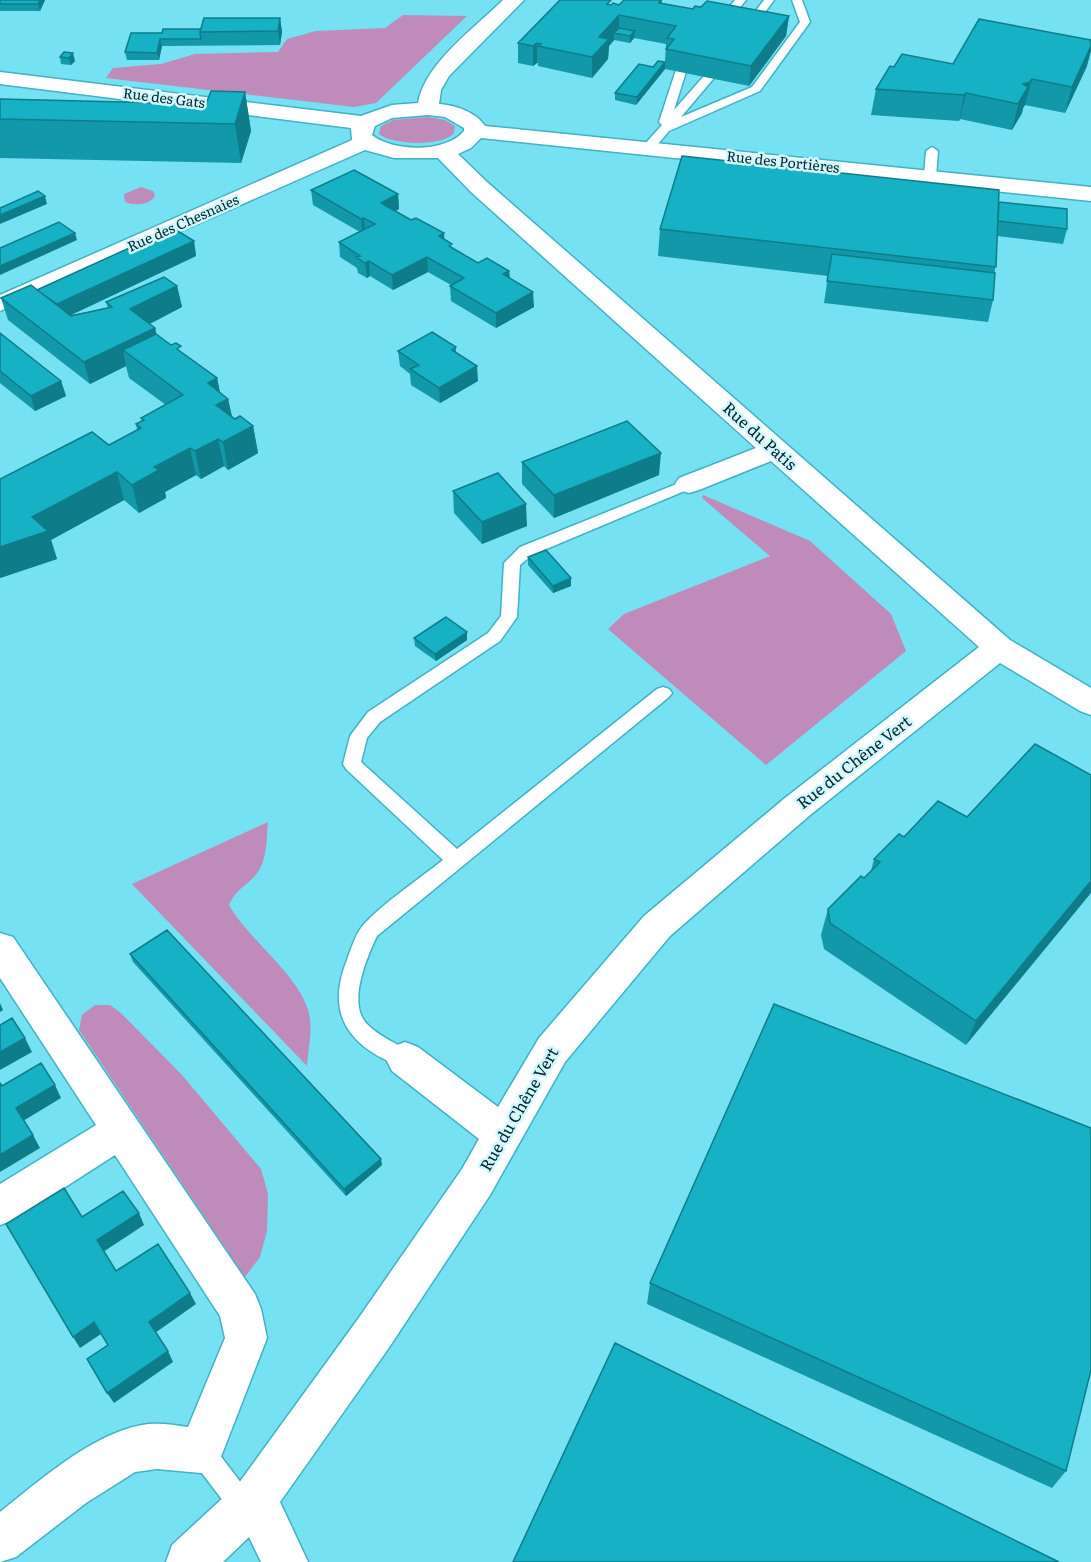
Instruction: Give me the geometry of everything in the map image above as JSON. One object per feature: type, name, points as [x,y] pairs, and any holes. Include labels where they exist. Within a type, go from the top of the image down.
[{"type":"street","points":[[428,109],[431,90],[440,73],[514,0]]},
{"type":"street","name":"Rue des Gats","points":[[0,78],[365,133],[387,150],[431,153],[443,151]]},
{"type":"street","name":"Rue des Chesnaies","points":[[0,304],[365,133],[379,115],[428,109],[459,115],[474,125],[475,131]]},
{"type":"street","points":[[443,151],[464,144],[475,131]]},
{"type":"street","name":"Rue des Portières","points":[[475,131],[1091,194]]},
{"type":"street","name":"Rue du Patis","points":[[443,151],[479,187],[999,648],[1091,703]]},
{"type":"street","points":[[689,484],[775,450]]},
{"type":"street","name":"Rue du Chêne Vert","points":[[189,1562],[250,1504],[373,1334],[476,1182],[552,1050],[657,926],[797,807],[999,648]]},
{"type":"street","points":[[0,948],[240,1309],[246,1338],[201,1451],[140,1447],[112,1458],[0,1540]]},
{"type":"street","points":[[405,1059],[504,1135]]},
{"type":"street","points":[[0,1206],[120,1131]]},
{"type":"street","points":[[250,1504],[285,1562]]},
{"type":"lane","points":[[721,24],[741,0]]},
{"type":"lane","points":[[747,29],[769,0]]},
{"type":"lane","points":[[663,129],[756,89],[805,22],[795,3]]},
{"type":"lane","points":[[663,129],[681,72]]},
{"type":"lane","points":[[648,148],[708,78]]},
{"type":"lane","points":[[663,129],[736,84]]},
{"type":"lane","points":[[930,177],[932,151]]},
{"type":"lane","points":[[456,860],[352,764],[359,736],[374,717],[494,637],[509,616],[512,563],[526,551],[689,484]]},
{"type":"lane","points":[[405,1059],[358,1029],[348,1000],[352,965],[370,930],[663,693]]},
{"type":"lane","points":[[201,1451],[250,1504]]},
{"type":"shaded area","points":[[403,15],[467,16],[376,103],[354,107],[106,78],[113,68],[161,64],[195,54],[278,52],[287,39],[316,31],[385,28]]},
{"type":"shaded area","points":[[428,117],[445,120],[455,126],[454,133],[439,141],[417,143],[385,138],[379,134],[381,126],[393,120]]},
{"type":"shaded area","points":[[141,187],[153,191],[155,196],[142,204],[125,202],[124,194]]},
{"type":"shaded area","points":[[703,495],[810,541],[891,614],[906,651],[766,765],[608,629],[624,614],[770,556],[702,498]]},
{"type":"shaded area","points":[[268,822],[262,865],[254,877],[237,892],[229,905],[238,919],[298,989],[306,1004],[310,1019],[307,1066],[132,884]]},
{"type":"shaded area","points":[[95,1005],[110,1005],[121,1013],[182,1075],[261,1169],[268,1194],[267,1231],[260,1257],[245,1277],[79,1030],[82,1015]]},
{"type":"building","points":[[0,0],[40,0],[38,4],[0,4]]},
{"type":"building","points":[[560,0],[611,0],[607,4],[619,5],[624,0],[661,0],[659,3],[693,9],[695,6],[701,7],[707,1],[789,16],[751,66],[666,49],[674,39],[667,38],[676,26],[619,15],[599,37],[609,39],[592,57],[538,46],[541,44],[537,43],[533,46],[518,43]]},
{"type":"building","points":[[204,18],[280,18],[278,31],[200,32]]},
{"type":"building","points":[[979,19],[1091,40],[1091,46],[1072,87],[1032,79],[1023,84],[1028,87],[1018,104],[966,93],[964,95],[876,89],[890,66],[894,67],[902,54],[953,64]]},
{"type":"building","points":[[619,28],[635,31],[630,36],[614,33]]},
{"type":"building","points":[[163,29],[201,29],[201,39],[160,39],[157,53],[125,52],[131,33],[162,33]]},
{"type":"building","points":[[64,52],[73,53],[69,58],[60,57]]},
{"type":"building","points":[[658,61],[665,62],[637,97],[615,93],[639,64],[653,67]]},
{"type":"building","points":[[211,91],[245,92],[235,124],[0,119],[0,99],[206,104]]},
{"type":"building","points":[[682,156],[999,190],[996,267],[660,229]]},
{"type":"building","points":[[354,170],[398,194],[381,203],[411,220],[416,218],[444,233],[439,236],[452,244],[449,246],[478,263],[487,258],[509,271],[503,274],[533,292],[496,313],[450,286],[464,278],[427,257],[392,275],[369,261],[365,263],[356,257],[360,256],[339,242],[375,224],[364,218],[361,219],[311,190]]},
{"type":"building","points":[[38,191],[45,196],[0,215],[0,208]]},
{"type":"building","points":[[999,202],[1067,209],[1067,229],[998,221]]},
{"type":"building","points":[[59,222],[75,233],[0,266],[0,248]]},
{"type":"building","points":[[173,228],[194,241],[57,304],[37,290]]},
{"type":"building","points":[[832,254],[995,273],[993,300],[827,281]]},
{"type":"building","points":[[164,277],[177,286],[130,309],[155,328],[84,362],[1,298],[31,285],[71,316],[112,307],[106,302]]},
{"type":"building","points":[[432,332],[456,347],[452,350],[477,366],[439,388],[410,369],[419,365],[398,351]]},
{"type":"building","points":[[0,333],[61,381],[31,396],[0,371]]},
{"type":"building","points":[[156,334],[171,345],[176,343],[181,346],[177,349],[217,378],[208,383],[228,399],[216,405],[235,419],[240,416],[253,426],[223,442],[218,439],[195,451],[190,448],[154,467],[159,470],[132,485],[117,472],[32,517],[48,531],[0,547],[0,479],[92,432],[109,445],[141,428],[136,424],[144,420],[141,418],[183,395],[123,350]]},
{"type":"building","points":[[627,421],[661,453],[554,495],[522,462]]},
{"type":"building","points":[[498,473],[526,504],[482,522],[453,491]]},
{"type":"building","points":[[546,550],[571,578],[553,586],[528,557]]},
{"type":"building","points":[[446,617],[467,632],[435,654],[414,638]]},
{"type":"building","points":[[1035,744],[1091,775],[1091,881],[976,1021],[830,923],[828,909],[861,876],[864,878],[880,862],[874,859],[899,834],[904,837],[938,801],[967,817]]},
{"type":"building","points":[[167,930],[381,1159],[344,1189],[130,954]]},
{"type":"building","points":[[774,1004],[1091,1128],[1091,1370],[1066,1471],[650,1283]]},
{"type":"building","points":[[12,1018],[25,1038],[0,1052],[0,1025]]},
{"type":"building","points":[[41,1063],[55,1085],[16,1108],[33,1135],[0,1155],[0,1083],[2,1086]]},
{"type":"building","points":[[64,1188],[82,1217],[123,1191],[139,1213],[97,1240],[116,1271],[158,1244],[190,1293],[149,1322],[168,1351],[107,1393],[87,1359],[108,1345],[94,1322],[73,1337],[6,1224]]},
{"type":"building","points":[[615,1343],[1059,1562],[513,1562]]}]
